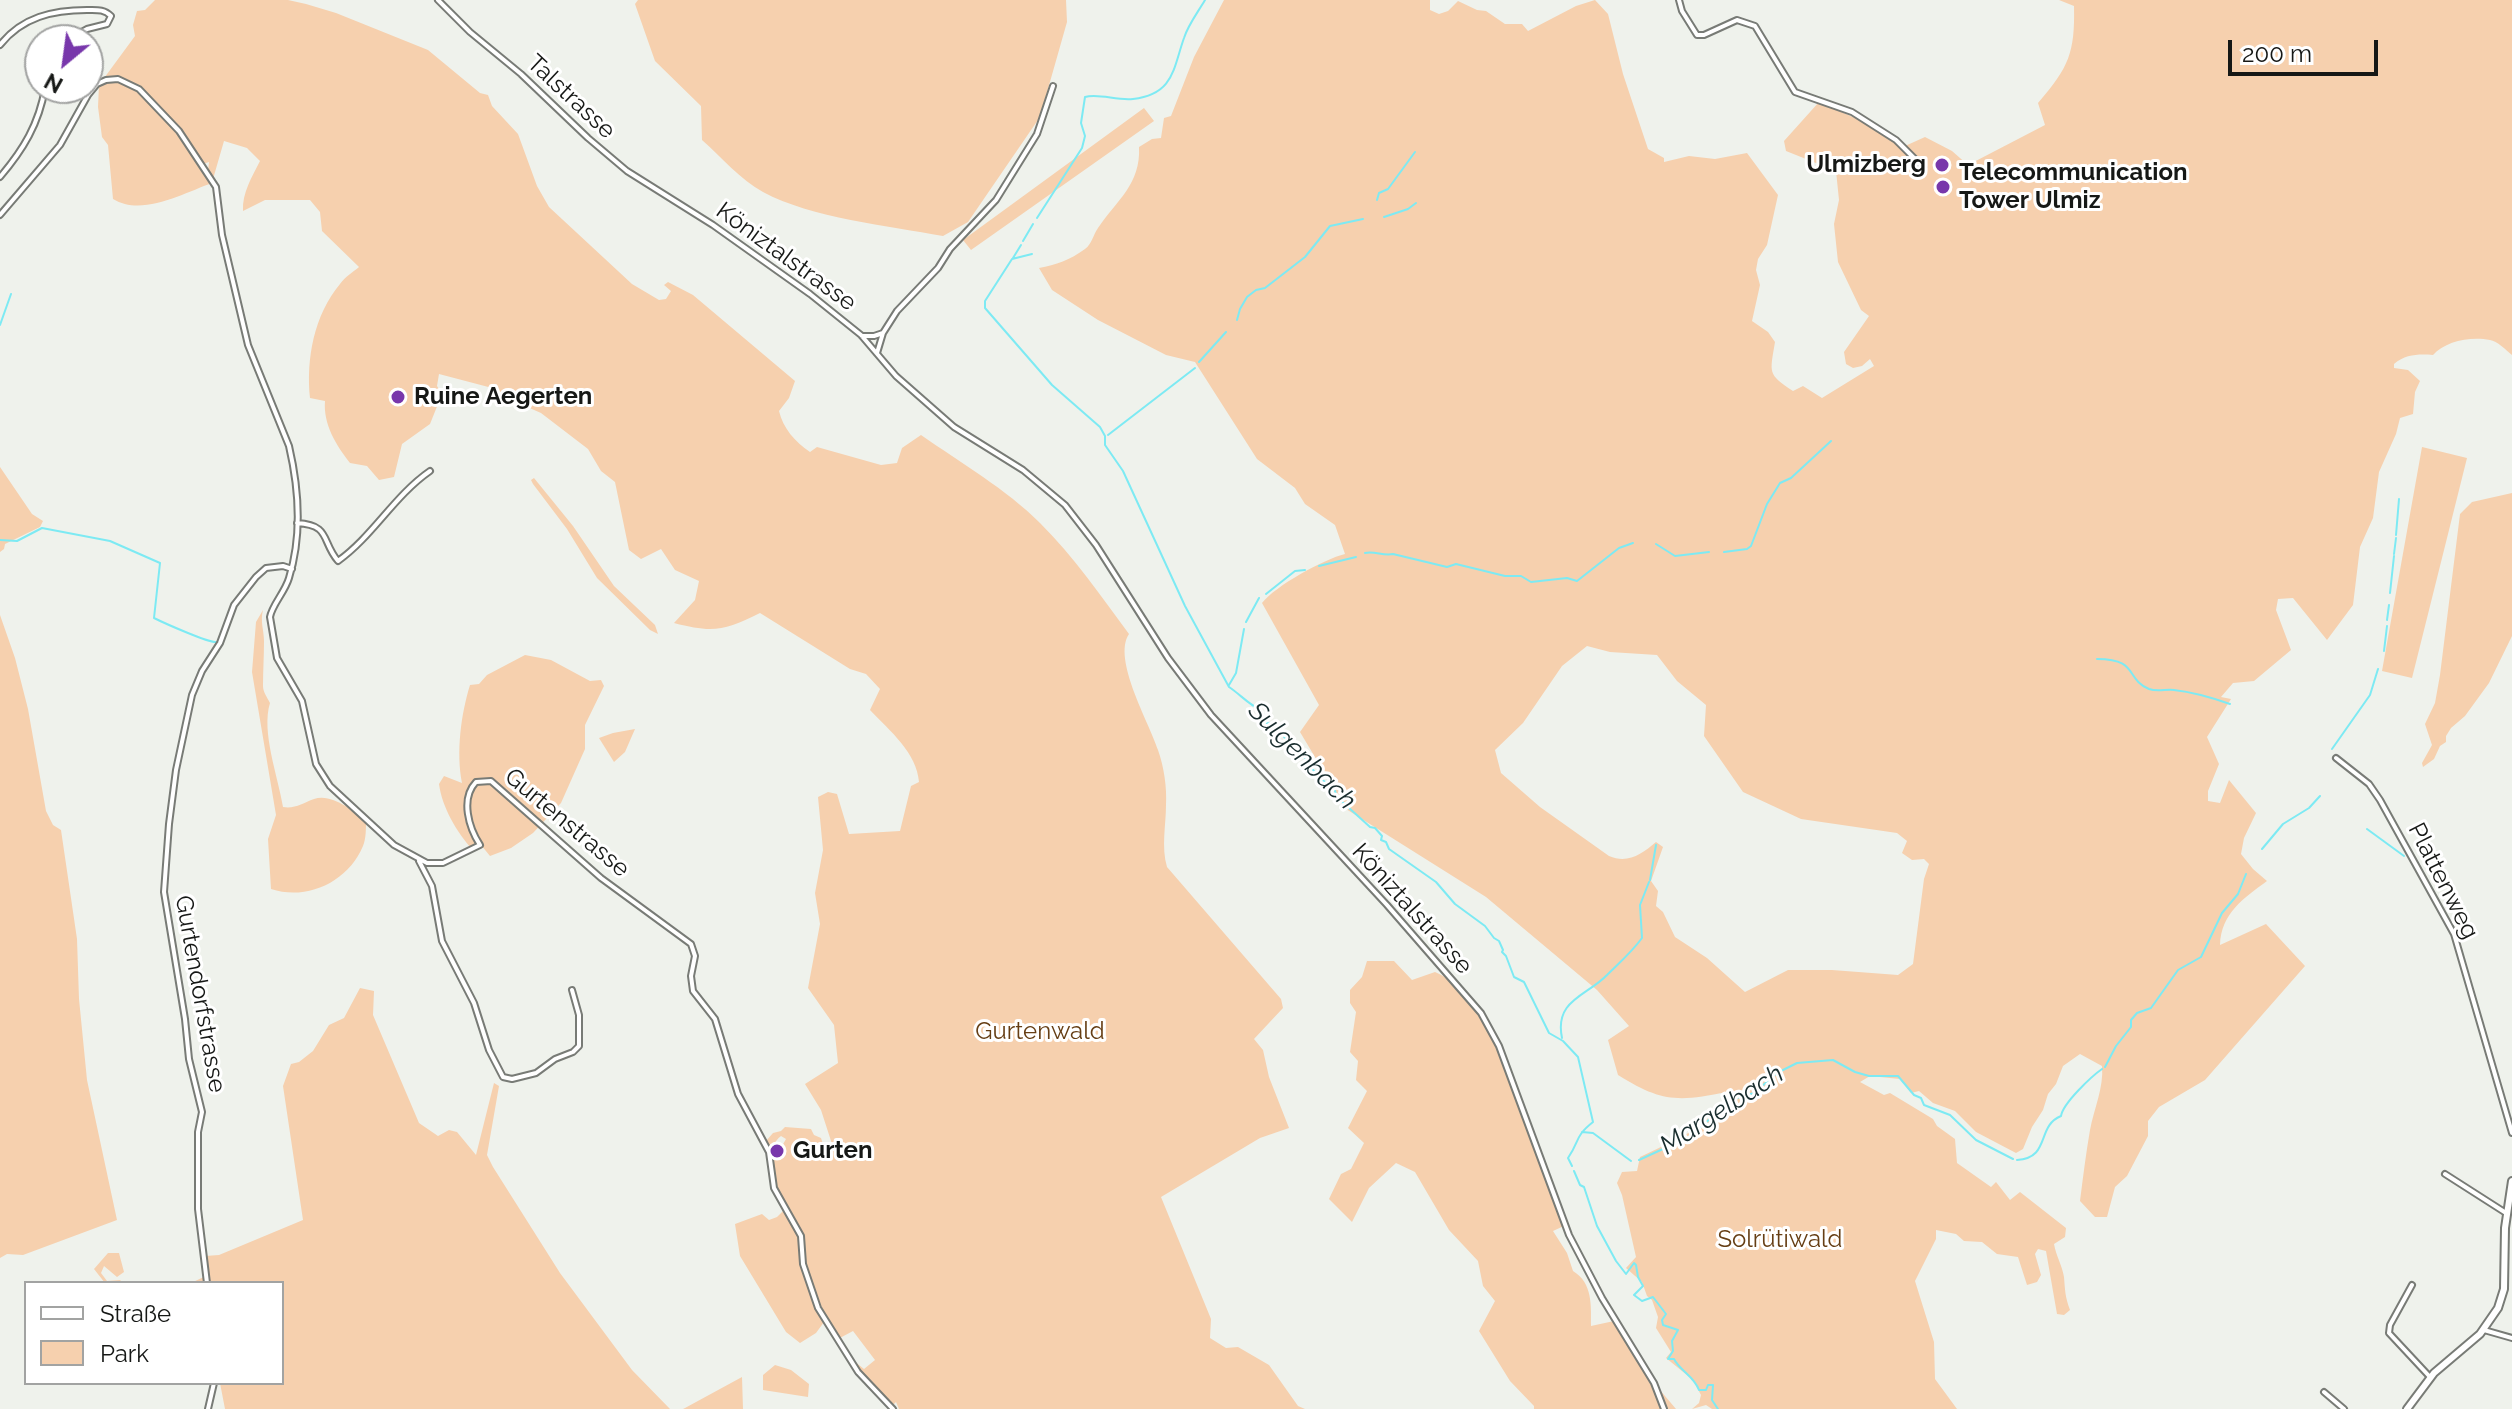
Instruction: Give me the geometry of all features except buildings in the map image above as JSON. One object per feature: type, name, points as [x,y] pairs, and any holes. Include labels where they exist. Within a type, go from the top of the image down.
[{"type":"street","name":"Talstrasse","points":[[438,0],[613,160],[641,181],[689,209]]},
{"type":"street","points":[[1679,0],[1697,35],[1704,35],[1737,20],[1755,26],[1795,92],[1852,112],[1887,133],[1923,167]]},
{"type":"street","points":[[26,24],[65,10],[104,10],[111,16],[104,25]]},
{"type":"street","points":[[0,45],[24,25]]},
{"type":"street","points":[[0,215],[60,145],[97,84],[111,79],[130,83],[171,121],[216,187],[222,235],[248,345],[289,446],[293,464],[297,548],[282,596],[271,609],[270,617],[277,658],[302,701],[318,769],[330,786],[387,839],[418,859],[432,886],[442,941],[471,996],[489,1050],[503,1077],[512,1079],[536,1073],[579,1046],[579,1015],[572,990]]},
{"type":"street","points":[[877,353],[883,333],[905,302],[996,200],[1037,134],[1053,86]]},
{"type":"street","points":[[0,177],[33,130],[40,104]]},
{"type":"street","name":"Köniztalstrasse","points":[[689,209],[762,258],[861,335],[896,376],[961,432],[1013,463],[1065,505],[1096,545],[1174,667],[1211,715],[1387,905],[1481,1013],[1499,1046],[1569,1235],[1608,1310],[1654,1383],[1664,1409]]},
{"type":"street","name":"Köniztalstrasse","points":[[861,335],[883,333]]},
{"type":"street","points":[[297,523],[322,530],[338,561],[401,495],[430,471]]},
{"type":"street","name":"Gurtendorfstrasse","points":[[207,1281],[198,1209],[198,1132],[202,1112],[189,1059],[164,892],[169,824],[184,726],[202,671],[220,643],[234,605],[256,577],[266,568],[283,566],[292,569]]},
{"type":"street","name":"Plattenweg","points":[[2336,758],[2369,784],[2380,800],[2454,934],[2512,1133]]},
{"type":"street","name":"Gurtenstrasse","points":[[418,859],[432,864],[443,863],[480,845],[468,811],[468,794],[476,782],[491,781],[601,878],[691,944],[695,956],[691,976],[693,991],[715,1019],[738,1094],[769,1152],[774,1188],[801,1236],[803,1264],[818,1308],[858,1372],[893,1409]]},
{"type":"street","points":[[2445,1174],[2506,1213]]},
{"type":"street","points":[[2407,1409],[2430,1377],[2484,1330],[2498,1308],[2508,1286],[2506,1213],[2512,1181]]},
{"type":"street","points":[[2412,1285],[2390,1325],[2389,1333],[2430,1377]]},
{"type":"street","points":[[2484,1330],[2512,1338]]},
{"type":"street","points":[[208,1409],[214,1385]]},
{"type":"street","points":[[2324,1392],[2344,1409]]},
{"type":"green space","name":"Gurtenwald","points":[[155,0],[288,0],[336,13],[428,50],[480,93],[488,95],[492,106],[518,134],[537,186],[549,207],[632,284],[659,300],[666,299],[671,291],[664,285],[668,282],[693,295],[795,381],[789,398],[779,411],[787,429],[810,452],[817,447],[881,465],[897,463],[902,448],[921,435],[1013,499],[1040,523],[1076,563],[1129,634],[1125,645],[1128,674],[1158,750],[1165,777],[1164,844],[1167,867],[1281,999],[1283,1008],[1254,1039],[1263,1050],[1269,1077],[1289,1128],[1260,1138],[1161,1197],[1211,1319],[1210,1338],[1226,1348],[1238,1347],[1269,1365],[1298,1406],[1305,1409],[899,1409],[896,1402],[892,1406],[861,1373],[854,1361],[864,1369],[875,1360],[853,1331],[838,1339],[813,1290],[803,1239],[777,1196],[773,1162],[786,1139],[778,1138],[772,1155],[766,1141],[785,1127],[811,1129],[823,1144],[839,1151],[844,1148],[832,1144],[821,1110],[805,1084],[838,1063],[834,1025],[808,988],[820,924],[815,893],[823,850],[818,797],[828,792],[837,794],[849,834],[900,831],[911,786],[919,782],[908,752],[870,710],[880,689],[866,674],[850,669],[760,613],[727,627],[709,629],[674,623],[695,600],[699,581],[675,570],[661,549],[641,559],[629,550],[615,482],[601,471],[588,449],[541,413],[502,396],[496,389],[439,374],[437,386],[442,394],[430,424],[402,444],[394,477],[379,480],[367,466],[350,463],[332,434],[326,418],[325,401],[310,398],[309,368],[314,338],[324,309],[342,281],[359,267],[322,231],[320,212],[310,200],[265,200],[243,211],[246,191],[260,161],[247,148],[224,141],[213,179],[208,171],[209,162],[203,164],[212,183],[163,202],[137,206],[113,199],[108,145],[102,137],[98,104],[104,104],[104,78],[135,36],[133,25],[137,11],[145,10]]},
{"type":"green space","points":[[638,0],[1066,0],[1067,22],[1040,117],[968,222],[943,236],[851,220],[804,208],[763,192],[747,181],[702,140],[701,106],[655,61],[635,4]]},
{"type":"green space","name":"Solrütiwald","points":[[1224,0],[1430,0],[1430,10],[1439,14],[1448,11],[1458,1],[1486,11],[1505,24],[1522,24],[1528,31],[1576,6],[1595,0],[1608,14],[1623,74],[1648,149],[1664,158],[1664,162],[1689,156],[1715,159],[1747,153],[1778,195],[1767,245],[1758,259],[1756,270],[1760,285],[1752,321],[1768,332],[1775,342],[1772,372],[1779,381],[1793,391],[1803,386],[1822,398],[1874,366],[1870,359],[1862,366],[1853,368],[1846,364],[1844,352],[1869,316],[1861,310],[1838,262],[1834,224],[1839,200],[1836,171],[1786,151],[1784,141],[1819,102],[1864,122],[1905,146],[1925,137],[1952,151],[1968,165],[2045,125],[2038,103],[2063,69],[2073,36],[2074,6],[2059,0],[2512,0],[2512,355],[2493,341],[2475,339],[2451,343],[2433,355],[2413,355],[2394,364],[2394,368],[2408,370],[2420,381],[2415,392],[2413,414],[2400,418],[2379,472],[2373,518],[2360,547],[2353,605],[2327,640],[2293,598],[2278,599],[2276,610],[2291,650],[2254,681],[2233,683],[2221,697],[2231,699],[2207,737],[2219,764],[2208,791],[2208,801],[2220,803],[2229,780],[2256,813],[2244,838],[2241,854],[2267,881],[2242,900],[2229,915],[2220,945],[2266,924],[2305,966],[2205,1080],[2159,1107],[2148,1121],[2148,1136],[2127,1176],[2115,1187],[2107,1217],[2095,1217],[2080,1201],[2090,1130],[2102,1082],[2102,1066],[2080,1054],[2063,1066],[2023,1149],[2016,1153],[1976,1132],[1955,1111],[1933,1103],[1919,1091],[1911,1093],[1900,1079],[1870,1076],[1860,1082],[1884,1095],[1890,1093],[1933,1119],[1937,1126],[1955,1139],[1957,1163],[1991,1187],[1996,1182],[2010,1200],[2020,1192],[2066,1228],[2065,1237],[2054,1244],[2070,1310],[2064,1315],[2057,1314],[2046,1251],[2038,1249],[2035,1254],[2041,1275],[2037,1282],[2027,1285],[2018,1257],[1997,1254],[1982,1242],[1964,1241],[1956,1234],[1936,1230],[1936,1239],[1915,1281],[1934,1342],[1935,1379],[1957,1409],[1712,1409],[1706,1405],[1692,1409],[1699,1403],[1701,1395],[1693,1380],[1666,1358],[1671,1352],[1656,1328],[1658,1317],[1652,1300],[1647,1296],[1642,1282],[1626,1268],[1636,1257],[1617,1183],[1622,1172],[1637,1171],[1640,1157],[1684,1136],[1725,1106],[1729,1101],[1727,1092],[1670,1097],[1646,1090],[1618,1075],[1608,1040],[1629,1026],[1597,990],[1486,897],[1346,809],[1300,732],[1319,705],[1262,603],[1300,574],[1345,554],[1335,525],[1305,504],[1295,488],[1257,459],[1195,362],[1166,355],[1098,320],[1052,290],[1039,268],[1068,259],[1089,245],[1132,182],[1139,160],[1139,147],[1152,139],[1161,138],[1164,118],[1171,116],[1194,57]],"holes":[[[1587,646],[1610,652],[1657,655],[1677,681],[1706,705],[1704,736],[1743,792],[1801,819],[1897,833],[1907,841],[1902,853],[1912,860],[1924,859],[1929,864],[1924,879],[1913,964],[1898,975],[1788,970],[1745,992],[1707,958],[1675,937],[1663,912],[1656,906],[1658,891],[1651,881],[1663,847],[1656,842],[1629,858],[1609,856],[1540,807],[1501,773],[1495,750],[1523,723],[1562,666]]]},
{"type":"green space","points":[[1144,108],[1154,121],[971,250],[963,240]]},
{"type":"green space","points":[[2422,447],[2467,458],[2412,678],[2382,671]]},
{"type":"green space","points":[[0,467],[32,514],[43,521],[40,527],[5,544],[0,552]]},
{"type":"green space","points":[[534,478],[573,526],[614,586],[655,625],[658,634],[650,630],[597,578],[567,529],[533,484],[531,480]]},
{"type":"green space","points":[[2512,493],[2512,636],[2489,683],[2465,716],[2451,728],[2434,759],[2423,767],[2422,763],[2432,745],[2425,724],[2435,703],[2440,675],[2460,514],[2472,502]]},
{"type":"green space","points":[[263,610],[263,688],[270,703],[269,740],[283,807],[328,798],[366,821],[363,846],[356,859],[337,879],[312,890],[285,892],[271,889],[268,839],[276,815],[252,672],[256,622]]},
{"type":"green space","points":[[0,615],[28,709],[46,811],[53,825],[61,830],[77,939],[87,1080],[117,1220],[23,1255],[7,1254],[0,1258]]},
{"type":"green space","points":[[525,655],[551,660],[590,681],[601,680],[604,686],[585,725],[585,749],[561,803],[533,833],[511,848],[490,856],[481,845],[473,850],[461,836],[447,811],[439,784],[444,776],[462,783],[460,733],[470,685],[479,684],[487,675]]},
{"type":"green space","points":[[635,729],[625,752],[614,762],[599,738]]},
{"type":"green space","points":[[1367,961],[1394,961],[1412,980],[1435,972],[1455,985],[1473,1004],[1488,1027],[1512,1080],[1560,1207],[1566,1225],[1553,1231],[1567,1253],[1573,1271],[1587,1288],[1591,1303],[1591,1326],[1614,1321],[1654,1383],[1676,1409],[1534,1409],[1510,1381],[1479,1331],[1495,1301],[1483,1286],[1478,1261],[1449,1230],[1415,1172],[1396,1163],[1369,1188],[1352,1222],[1329,1199],[1341,1174],[1351,1169],[1364,1143],[1348,1128],[1367,1091],[1356,1080],[1358,1061],[1350,1052],[1356,1012],[1350,1003],[1350,990],[1362,977]]},
{"type":"green space","points":[[360,988],[374,991],[373,1015],[419,1123],[438,1136],[449,1130],[457,1132],[476,1155],[494,1083],[499,1086],[487,1155],[493,1167],[560,1273],[632,1370],[670,1409],[225,1409],[220,1385],[284,1385],[284,1281],[195,1281],[208,1275],[205,1256],[219,1255],[303,1220],[283,1086],[291,1064],[313,1051],[329,1025],[344,1018]]},
{"type":"green space","points":[[783,1211],[799,1238],[802,1263],[824,1322],[816,1333],[800,1343],[786,1332],[740,1256],[735,1224],[762,1214],[769,1220]]},
{"type":"green space","points":[[108,1253],[119,1253],[124,1272],[117,1277],[104,1266],[101,1273],[107,1281],[103,1281],[94,1269]]},
{"type":"green space","points":[[775,1365],[791,1370],[809,1384],[808,1397],[763,1390],[763,1375]]},
{"type":"green space","points":[[742,1377],[743,1409],[683,1409],[685,1408]]},
{"type":"waterway","points":[[1037,218],[1082,148],[1085,136],[1081,123],[1085,97],[1133,99],[1157,92],[1170,78],[1188,28],[1205,0]]},
{"type":"waterway","points":[[1377,200],[1379,193],[1388,189],[1415,152]]},
{"type":"waterway","points":[[1384,217],[1416,203]]},
{"type":"waterway","points":[[1237,320],[1247,297],[1265,288],[1305,257],[1330,226],[1363,219]]},
{"type":"waterway","points":[[1023,241],[1033,224]]},
{"type":"waterway","points":[[1013,258],[1021,245]]},
{"type":"waterway","name":"Sulgenbach","points":[[1032,254],[1012,259],[985,301],[985,308],[1052,385],[1100,427],[1105,436],[1105,445],[1123,471],[1185,606],[1229,687],[1261,710],[1267,723],[1273,724],[1286,739],[1290,736],[1318,777],[1334,788],[1337,797],[1370,827],[1375,828],[1389,849],[1436,882],[1455,904],[1485,926],[1499,941],[1514,977],[1524,982],[1549,1033],[1563,1041],[1578,1057],[1593,1122],[1580,1136],[1568,1158],[1572,1166]]},
{"type":"waterway","points":[[0,325],[11,294]]},
{"type":"waterway","points":[[1199,362],[1226,332]]},
{"type":"waterway","points":[[1108,435],[1195,368]]},
{"type":"waterway","points":[[1724,552],[1751,546],[1767,504],[1780,483],[1791,478],[1831,441]]},
{"type":"waterway","points":[[2396,535],[2399,499]]},
{"type":"waterway","points":[[0,540],[17,541],[42,528],[110,541],[160,563],[154,618],[216,642]]},
{"type":"waterway","points":[[2394,554],[2396,538]]},
{"type":"waterway","points":[[1365,553],[1393,554],[1447,567],[1456,564],[1505,576],[1521,576],[1531,582],[1567,578],[1577,581],[1619,548],[1633,543]]},
{"type":"waterway","points":[[1656,544],[1675,556],[1709,552]]},
{"type":"waterway","points":[[2390,593],[2394,556]]},
{"type":"waterway","points":[[1319,566],[1356,557]]},
{"type":"waterway","points":[[1266,594],[1295,571],[1305,570]]},
{"type":"waterway","points":[[1246,622],[1259,598]]},
{"type":"waterway","points":[[2387,620],[2389,605]]},
{"type":"waterway","points":[[2384,651],[2387,626]]},
{"type":"waterway","points":[[1229,685],[1236,673],[1244,629]]},
{"type":"waterway","points":[[2097,659],[2126,666],[2149,689],[2188,692],[2230,704]]},
{"type":"waterway","points":[[2332,749],[2370,695],[2378,669]]},
{"type":"waterway","name":"Margelbach","points":[[2262,849],[2283,824],[2309,808],[2320,796]]},
{"type":"waterway","points":[[2367,829],[2404,856]]},
{"type":"waterway","points":[[1650,880],[1656,845]]},
{"type":"waterway","name":"Margelbach","points":[[2105,1067],[2137,1013],[2151,1008],[2178,970],[2201,957],[2222,913],[2238,894],[2246,874]]},
{"type":"waterway","points":[[1562,1038],[1561,1025],[1567,1007],[1607,975],[1642,938],[1640,905],[1649,882]]},
{"type":"waterway","name":"Margelbach","points":[[1639,1160],[1689,1137],[1733,1099],[1754,1093],[1777,1073],[1797,1063],[1833,1060],[1869,1076],[1898,1076],[1914,1095],[1921,1098],[1924,1105],[1950,1115],[1976,1140],[2013,1159]]},
{"type":"waterway","name":"Margelbach","points":[[2017,1160],[2035,1154],[2048,1127],[2061,1116],[2078,1090],[2102,1069]]},
{"type":"waterway","name":"Margelbach","points":[[1582,1132],[1593,1133],[1631,1161]]},
{"type":"waterway","name":"Sulgenbach","points":[[1574,1171],[1584,1187],[1597,1226],[1616,1261],[1626,1274],[1634,1263],[1636,1265],[1643,1286],[1634,1295],[1642,1301],[1653,1297],[1666,1314],[1663,1325],[1678,1330],[1668,1359],[1674,1359],[1699,1390],[1713,1385],[1712,1400],[1718,1409]]},
{"type":"place","name":"Ulmizberg","points":[[1942,165]]},
{"type":"place","name":"Telecommunication Tower Ulmiz","points":[[1943,187]]},
{"type":"place","name":"Ruine Aegerten","points":[[398,397]]},
{"type":"place","name":"Gurten","points":[[777,1151]]}]
